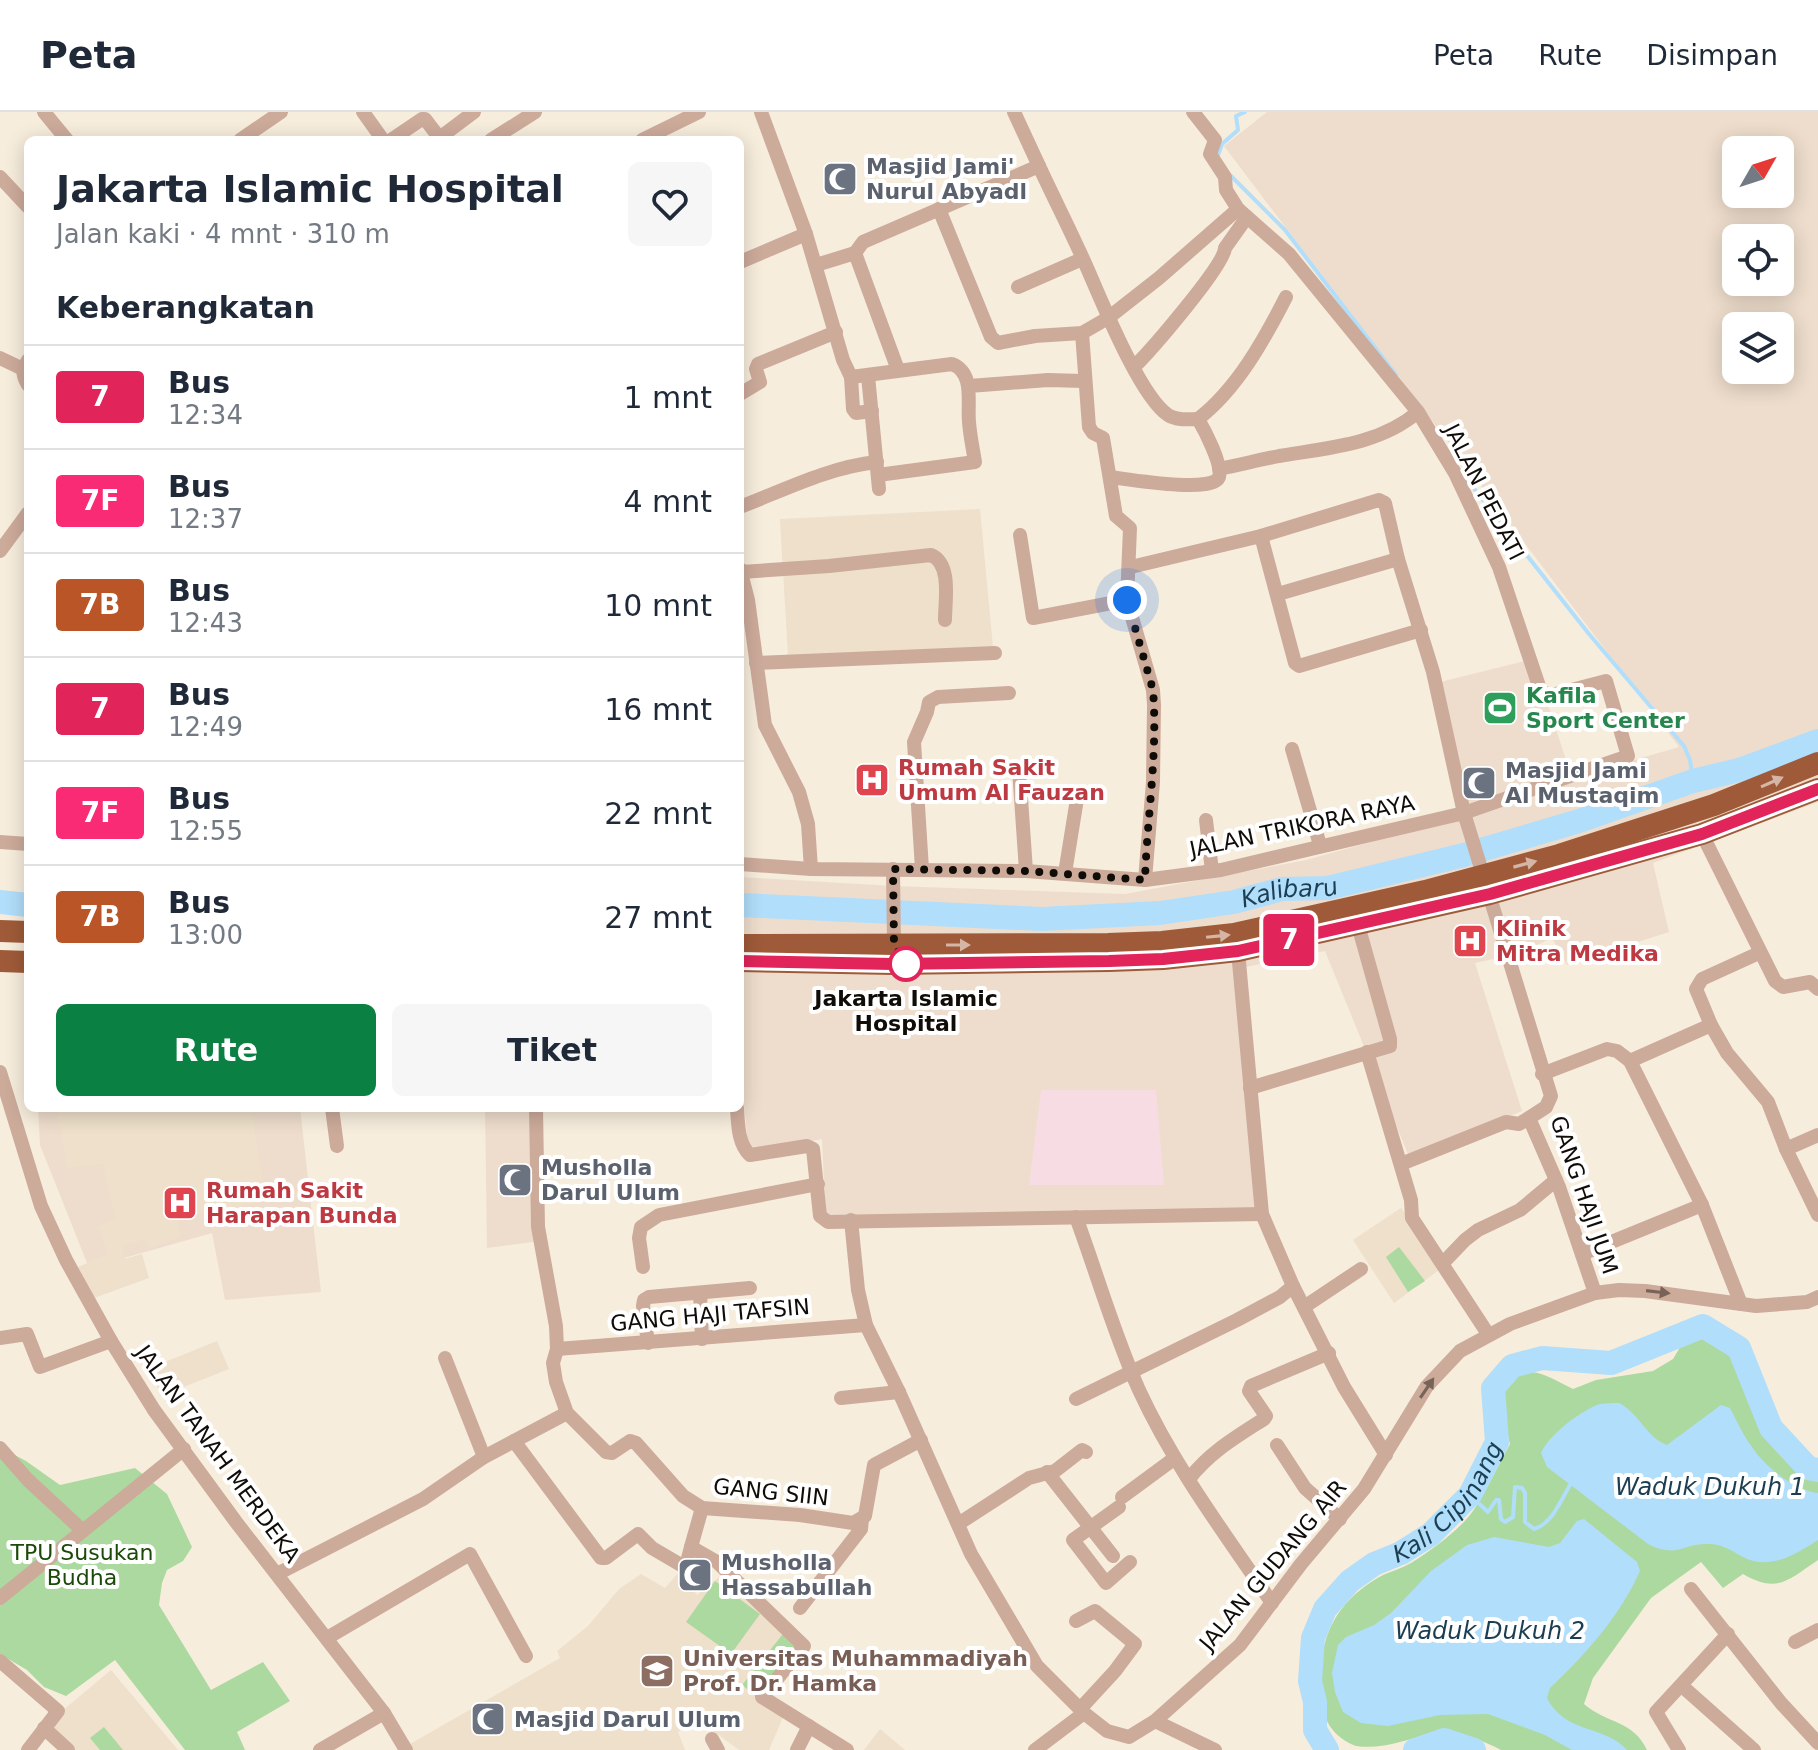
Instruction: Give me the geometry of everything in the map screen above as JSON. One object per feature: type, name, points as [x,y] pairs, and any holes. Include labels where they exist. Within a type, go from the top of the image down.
[{"type":"highway","points":[[744,945],[894,938],[1238,951],[1358,925],[1485,878],[1714,805],[1818,763]]},
{"type":"highway","points":[[744,961],[893,964],[1109,961],[1183,948],[1425,891],[1702,834],[1818,789]]},
{"type":"highway","points":[[0,931],[24,932]]},
{"type":"highway","points":[[0,961],[24,962]]},
{"type":"street","points":[[44,112],[64,136]]},
{"type":"street","points":[[246,136],[281,112]]},
{"type":"street","points":[[363,112],[380,136]]},
{"type":"street","points":[[442,136],[474,112]]},
{"type":"street","points":[[497,136],[535,112]]},
{"type":"street","points":[[650,136],[699,112]]},
{"type":"street","points":[[761,112],[816,265],[849,375],[853,409],[856,413],[872,411]]},
{"type":"street","points":[[1014,112],[1108,318],[1152,397],[1168,415],[1179,419],[1198,419],[1222,398],[1260,343],[1286,297]]},
{"type":"street","name":"JALAN PEDATI","points":[[1193,112],[1215,140],[1210,154],[1225,177],[1226,190],[1243,213],[1289,254],[1418,412],[1455,473],[1499,567],[1541,692],[1552,695],[1606,681],[1629,755],[1624,758]]},
{"type":"street","points":[[397,136],[425,119],[438,136]]},
{"type":"street","points":[[816,265],[855,253],[863,242],[1039,166]]},
{"type":"street","points":[[0,177],[24,203]]},
{"type":"street","points":[[939,209],[994,342],[1048,334],[1082,333],[1108,318],[1243,213]]},
{"type":"street","points":[[1135,366],[1155,346],[1212,272],[1243,213]]},
{"type":"street","points":[[744,260],[806,234]]},
{"type":"street","points":[[855,253],[898,370]]},
{"type":"street","points":[[1018,287],[1082,259]]},
{"type":"street","points":[[744,392],[760,382],[756,369],[758,364],[836,332]]},
{"type":"street","points":[[1082,333],[1089,427],[1103,438],[1116,516],[1130,528],[1127,600],[1153,690],[1153,782],[1145,880]]},
{"type":"street","points":[[0,358],[24,364]]},
{"type":"street","points":[[744,505],[856,464],[878,476],[975,462],[968,420],[969,386],[962,370],[952,364],[868,376],[849,375]]},
{"type":"street","points":[[868,376],[878,476]]},
{"type":"street","points":[[969,386],[1048,380],[1084,381]]},
{"type":"street","points":[[1219,469],[1350,444],[1385,433],[1407,422],[1418,412]]},
{"type":"street","points":[[1110,477],[1191,485],[1216,481],[1219,469],[1198,419]]},
{"type":"street","points":[[1135,566],[1261,536],[1383,501],[1433,672],[1466,819],[1542,1074],[1607,1049],[1617,1051],[1630,1061],[1702,1205],[1741,1304]]},
{"type":"street","points":[[0,551],[24,518]]},
{"type":"street","points":[[1020,535],[1033,618]]},
{"type":"street","points":[[1261,536],[1295,663],[1299,666],[1421,630]]},
{"type":"street","points":[[744,570],[829,566],[931,555],[938,558],[943,566],[945,620]]},
{"type":"street","points":[[1278,594],[1398,559]]},
{"type":"street","points":[[744,585],[765,725],[803,805],[810,837],[811,869]]},
{"type":"street","points":[[1019,624],[1033,618],[1127,600]]},
{"type":"street","points":[[756,663],[995,653]]},
{"type":"street","points":[[922,869],[914,742],[929,702],[938,697],[1009,693]]},
{"type":"street","points":[[1292,749],[1320,845]]},
{"type":"street","name":"JALAN TRIKORA RAYA","points":[[744,864],[811,869],[1026,871],[1145,880],[1212,871],[1320,845],[1466,819],[1624,758]]},
{"type":"street","points":[[1019,769],[1026,871]]},
{"type":"street","points":[[1065,873],[1077,799]]},
{"type":"street","points":[[1206,820],[1212,871]]},
{"type":"street","points":[[1702,834],[1759,953],[1780,986],[1810,982],[1818,989]]},
{"type":"street","points":[[0,842],[24,844]]},
{"type":"street","points":[[893,869],[894,938]]},
{"type":"street","points":[[1250,1088],[1390,1046],[1358,925]]},
{"type":"street","points":[[1238,951],[1262,1214],[1293,1286],[1349,1394],[1386,1455]]},
{"type":"street","points":[[1759,953],[1696,986],[1711,1025],[1727,1053],[1763,1095],[1818,1215]]},
{"type":"street","points":[[1630,1061],[1711,1025]]},
{"type":"street","points":[[1367,1052],[1411,1200],[1412,1218],[1488,1334]]},
{"type":"street","name":"JALAN TANAH MERDEKA","points":[[0,1072],[41,1206],[66,1260],[111,1341],[154,1410],[384,1713],[406,1750]]},
{"type":"street","name":"GANG HAJI JUM","points":[[1542,1074],[1550,1101],[1529,1118],[1556,1180],[1595,1293]]},
{"type":"street","points":[[333,1112],[337,1146]]},
{"type":"street","points":[[277,1574],[423,1499],[484,1457],[567,1413],[553,1363],[557,1349],[556,1326],[538,1227],[536,1112]]},
{"type":"street","points":[[737,1112],[744,1149],[750,1155],[807,1146],[814,1152],[820,1216],[823,1220],[1262,1214]]},
{"type":"street","points":[[1401,1164],[1506,1122],[1519,1124],[1529,1118]]},
{"type":"street","points":[[1786,1149],[1818,1135]]},
{"type":"street","points":[[1443,1263],[1465,1240],[1520,1210],[1556,1180]]},
{"type":"street","points":[[643,1267],[639,1238],[641,1227],[659,1215],[818,1184]]},
{"type":"street","points":[[1582,1254],[1702,1205]]},
{"type":"street","points":[[1076,1217],[1132,1370],[1175,1458],[1272,1603]]},
{"type":"street","name":"JALAN GUDANG AIR","points":[[851,1220],[858,1290],[866,1325],[971,1554],[1037,1666],[1107,1731],[1129,1737],[1155,1721],[1240,1645],[1364,1489],[1427,1386],[1460,1351],[1488,1334],[1595,1293],[1645,1291],[1741,1304],[1782,1305],[1807,1302],[1818,1297]]},
{"type":"street","points":[[1304,1307],[1361,1269]]},
{"type":"street","points":[[1076,1399],[1237,1320],[1280,1297],[1293,1286]]},
{"type":"street","points":[[648,1343],[644,1300],[649,1297],[750,1288]]},
{"type":"street","points":[[700,1293],[702,1339]]},
{"type":"street","name":"GANG HAJI TAFSIN","points":[[557,1349],[866,1325]]},
{"type":"street","points":[[0,1338],[27,1334],[40,1367],[111,1341]]},
{"type":"street","points":[[1189,1479],[1202,1462],[1222,1445],[1266,1416],[1249,1391],[1251,1386],[1329,1353]]},
{"type":"street","points":[[445,1358],[484,1457]]},
{"type":"street","points":[[841,1398],[899,1392]]},
{"type":"street","name":"GANG SIIN","points":[[567,1413],[606,1452],[612,1453],[630,1441],[636,1443],[676,1490],[702,1508],[800,1515],[853,1523],[862,1519]]},
{"type":"street","points":[[800,1608],[861,1529],[873,1467],[921,1440]]},
{"type":"street","points":[[514,1441],[601,1558],[606,1558],[638,1534],[652,1548],[681,1565],[687,1562],[702,1508]]},
{"type":"street","points":[[1277,1445],[1305,1488],[1340,1519]]},
{"type":"street","points":[[0,1448],[28,1480],[83,1531]]},
{"type":"street","points":[[0,1598],[184,1449]]},
{"type":"street","points":[[958,1524],[1029,1478],[1055,1471],[1082,1450],[1086,1452]]},
{"type":"street","points":[[1130,1562],[1106,1583],[1073,1540],[1175,1458]]},
{"type":"street","points":[[1047,1472],[1113,1556]]},
{"type":"street","points":[[691,1547],[717,1562],[804,1646],[762,1697],[847,1750]]},
{"type":"street","points":[[327,1638],[470,1554],[526,1656]]},
{"type":"street","points":[[1691,1589],[1781,1703],[1818,1743]]},
{"type":"street","points":[[1035,1750],[1082,1711],[1135,1644],[1095,1611],[1076,1621]]},
{"type":"street","points":[[1795,1642],[1818,1630]]},
{"type":"street","points":[[1679,1750],[1656,1714],[1728,1634]]},
{"type":"street","points":[[0,1661],[58,1711],[28,1750]]},
{"type":"street","points":[[1682,1686],[1754,1750]]},
{"type":"street","points":[[320,1750],[384,1713]]},
{"type":"street","points":[[1155,1721],[1215,1750]]},
{"type":"street","points":[[797,1750],[809,1726]]},
{"type":"street","points":[[44,1728],[68,1750]]},
{"type":"shaded area","points":[[1267,112],[1818,112],[1818,802],[1653,863],[1669,932],[1567,965],[1552,938],[1517,954],[1475,963],[1522,1111],[1410,1159],[1325,951],[1241,968],[1265,1220],[826,1226],[822,1139],[749,1154],[744,1105],[744,877],[1125,894],[1306,860],[1461,817],[1432,684],[1533,659],[1572,778],[1679,747],[1224,146]]},
{"type":"shaded area","points":[[980,509],[993,647],[788,657],[780,519]]},
{"type":"shaded area","points":[[1041,1090],[1156,1090],[1164,1185],[1029,1185]]},
{"type":"shaded area","points":[[38,1112],[300,1112],[321,1292],[225,1300],[212,1233],[89,1268],[40,1145]]},
{"type":"shaded area","name":"Rumah Sakit Harapan Bunda","points":[[58,1112],[252,1112],[264,1194],[258,1202],[177,1218],[180,1237],[150,1248],[146,1239],[122,1246],[125,1259],[142,1254],[149,1278],[94,1298],[78,1267],[108,1254],[98,1227],[115,1218],[103,1164],[67,1168]]},
{"type":"shaded area","points":[[485,1112],[543,1112],[540,1241],[487,1248]]},
{"type":"shaded area","points":[[1401,1208],[1443,1267],[1394,1303],[1353,1240]]},
{"type":"shaded area","points":[[217,1341],[229,1369],[161,1396],[150,1368]]},
{"type":"shaded area","name":"Universitas Muhammadiyah Prof. Dr. Hamka","points":[[679,1572],[697,1595],[725,1572],[799,1645],[757,1697],[784,1715],[769,1750],[739,1750],[697,1719],[678,1732],[685,1750],[412,1750],[410,1744],[560,1658],[557,1651],[588,1626],[619,1589],[641,1574],[665,1588]]},
{"type":"shaded area","points":[[111,1670],[178,1750],[72,1750],[49,1722]]},
{"type":"shaded area","points":[[880,1729],[905,1750],[864,1750]]},
{"type":"green space","points":[[1399,1247],[1425,1281],[1408,1292],[1386,1257]]},
{"type":"green space","points":[[1693,1336],[1710,1340],[1730,1355],[1766,1439],[1799,1470],[1818,1478],[1818,1560],[1782,1582],[1765,1583],[1743,1574],[1723,1588],[1701,1562],[1651,1598],[1593,1678],[1584,1704],[1634,1733],[1647,1750],[1501,1750],[1476,1739],[1450,1733],[1376,1747],[1356,1746],[1341,1738],[1326,1719],[1318,1691],[1328,1632],[1341,1610],[1360,1590],[1425,1554],[1470,1515],[1510,1444],[1499,1402],[1503,1381],[1522,1372],[1530,1372],[1573,1389],[1596,1380],[1653,1371],[1673,1359],[1685,1339]]},
{"type":"green space","name":"TPU Susukan Budha","points":[[0,1447],[60,1485],[135,1468],[167,1494],[192,1547],[183,1561],[167,1570],[159,1605],[211,1690],[263,1662],[290,1701],[237,1732],[245,1750],[185,1750],[115,1660],[66,1696],[44,1687],[27,1670],[0,1654]]},
{"type":"green space","points":[[715,1581],[760,1614],[731,1654],[686,1622]]},
{"type":"green space","points":[[783,1634],[797,1646],[756,1696],[742,1685]]},
{"type":"green space","points":[[104,1727],[123,1750],[100,1750],[90,1738]]},
{"type":"water","name":"Waduk Dukuh 1","points":[[1619,1403],[1654,1437],[1667,1445],[1721,1405],[1730,1408],[1746,1438],[1764,1462],[1790,1483],[1818,1493],[1818,1540],[1782,1559],[1763,1562],[1753,1561],[1714,1544],[1666,1550],[1648,1544],[1547,1467],[1541,1453],[1558,1431],[1584,1412],[1600,1404]]},
{"type":"water","name":"Waduk Dukuh 2","points":[[1584,1519],[1637,1562],[1640,1571],[1612,1619],[1550,1688],[1547,1698],[1564,1718],[1608,1736],[1627,1750],[1572,1750],[1545,1735],[1488,1714],[1440,1715],[1388,1726],[1361,1723],[1343,1712],[1332,1673],[1338,1645],[1346,1637],[1374,1625],[1391,1613],[1431,1571],[1467,1545],[1494,1537],[1549,1547],[1560,1543],[1577,1521]]},
{"type":"waterway","points":[[1218,155],[1222,144],[1238,130],[1236,116],[1245,112]]},
{"type":"waterway","points":[[1231,176],[1285,230],[1396,375]]},
{"type":"waterway","points":[[1461,472],[1589,634],[1684,746],[1693,781]]},
{"type":"waterway","name":"Kalibaru","points":[[744,905],[1042,919],[1160,913],[1234,902],[1282,889],[1328,888],[1464,855],[1579,821],[1693,781],[1739,770],[1818,741]]},
{"type":"waterway","name":"Kalibaru","points":[[0,902],[24,905]]},
{"type":"waterway","name":"Kali Cipinang","points":[[1327,1750],[1315,1730],[1315,1702],[1310,1681],[1313,1638],[1325,1609],[1350,1581],[1374,1564],[1401,1553],[1431,1534],[1470,1495],[1497,1442],[1493,1388],[1512,1366],[1542,1358],[1611,1363],[1703,1326],[1739,1348],[1771,1428],[1808,1468],[1818,1470]]},
{"type":"waterway","points":[[1470,1495],[1488,1512],[1499,1500],[1501,1519],[1505,1522],[1513,1517],[1515,1487],[1522,1488],[1525,1493],[1525,1522],[1534,1529],[1551,1517],[1570,1485]]},
{"type":"waterway","name":"Kali Cipinang","points":[[1415,1750],[1444,1740],[1474,1750]]},
{"type":"bus line","name":"7","points":[[744,961],[893,964],[1109,961],[1238,951],[1490,894],[1702,834],[1818,789]]},
{"type":"place","name":"Masjid Jami' Nurul Abyadl","points":[[840,179]]},
{"type":"place","name":"Kafila Sport Center","points":[[1500,708]]},
{"type":"place","name":"Rumah Sakit Umum Al Fauzan","points":[[872,780]]},
{"type":"place","name":"Masjid Jami Al Mustaqim","points":[[1479,783]]},
{"type":"place","name":"Klinik Mitra Medika","points":[[1470,941]]},
{"type":"place","name":"Jakarta Islamic Hospital","points":[[906,964]]},
{"type":"place","name":"Musholla Darul Ulum","points":[[515,1180]]},
{"type":"place","name":"Rumah Sakit Harapan Bunda","points":[[180,1203]]},
{"type":"place","name":"Musholla Hassabullah","points":[[695,1575]]},
{"type":"place","name":"Universitas Muhammadiyah Prof. Dr. Hamka","points":[[657,1671]]},
{"type":"place","name":"Masjid Darul Ulum","points":[[488,1719]]},
{"type":"route","points":[[906,964],[894,945],[893,869],[1026,871],[1145,880],[1153,782],[1154,705],[1153,690],[1127,600]]}]
